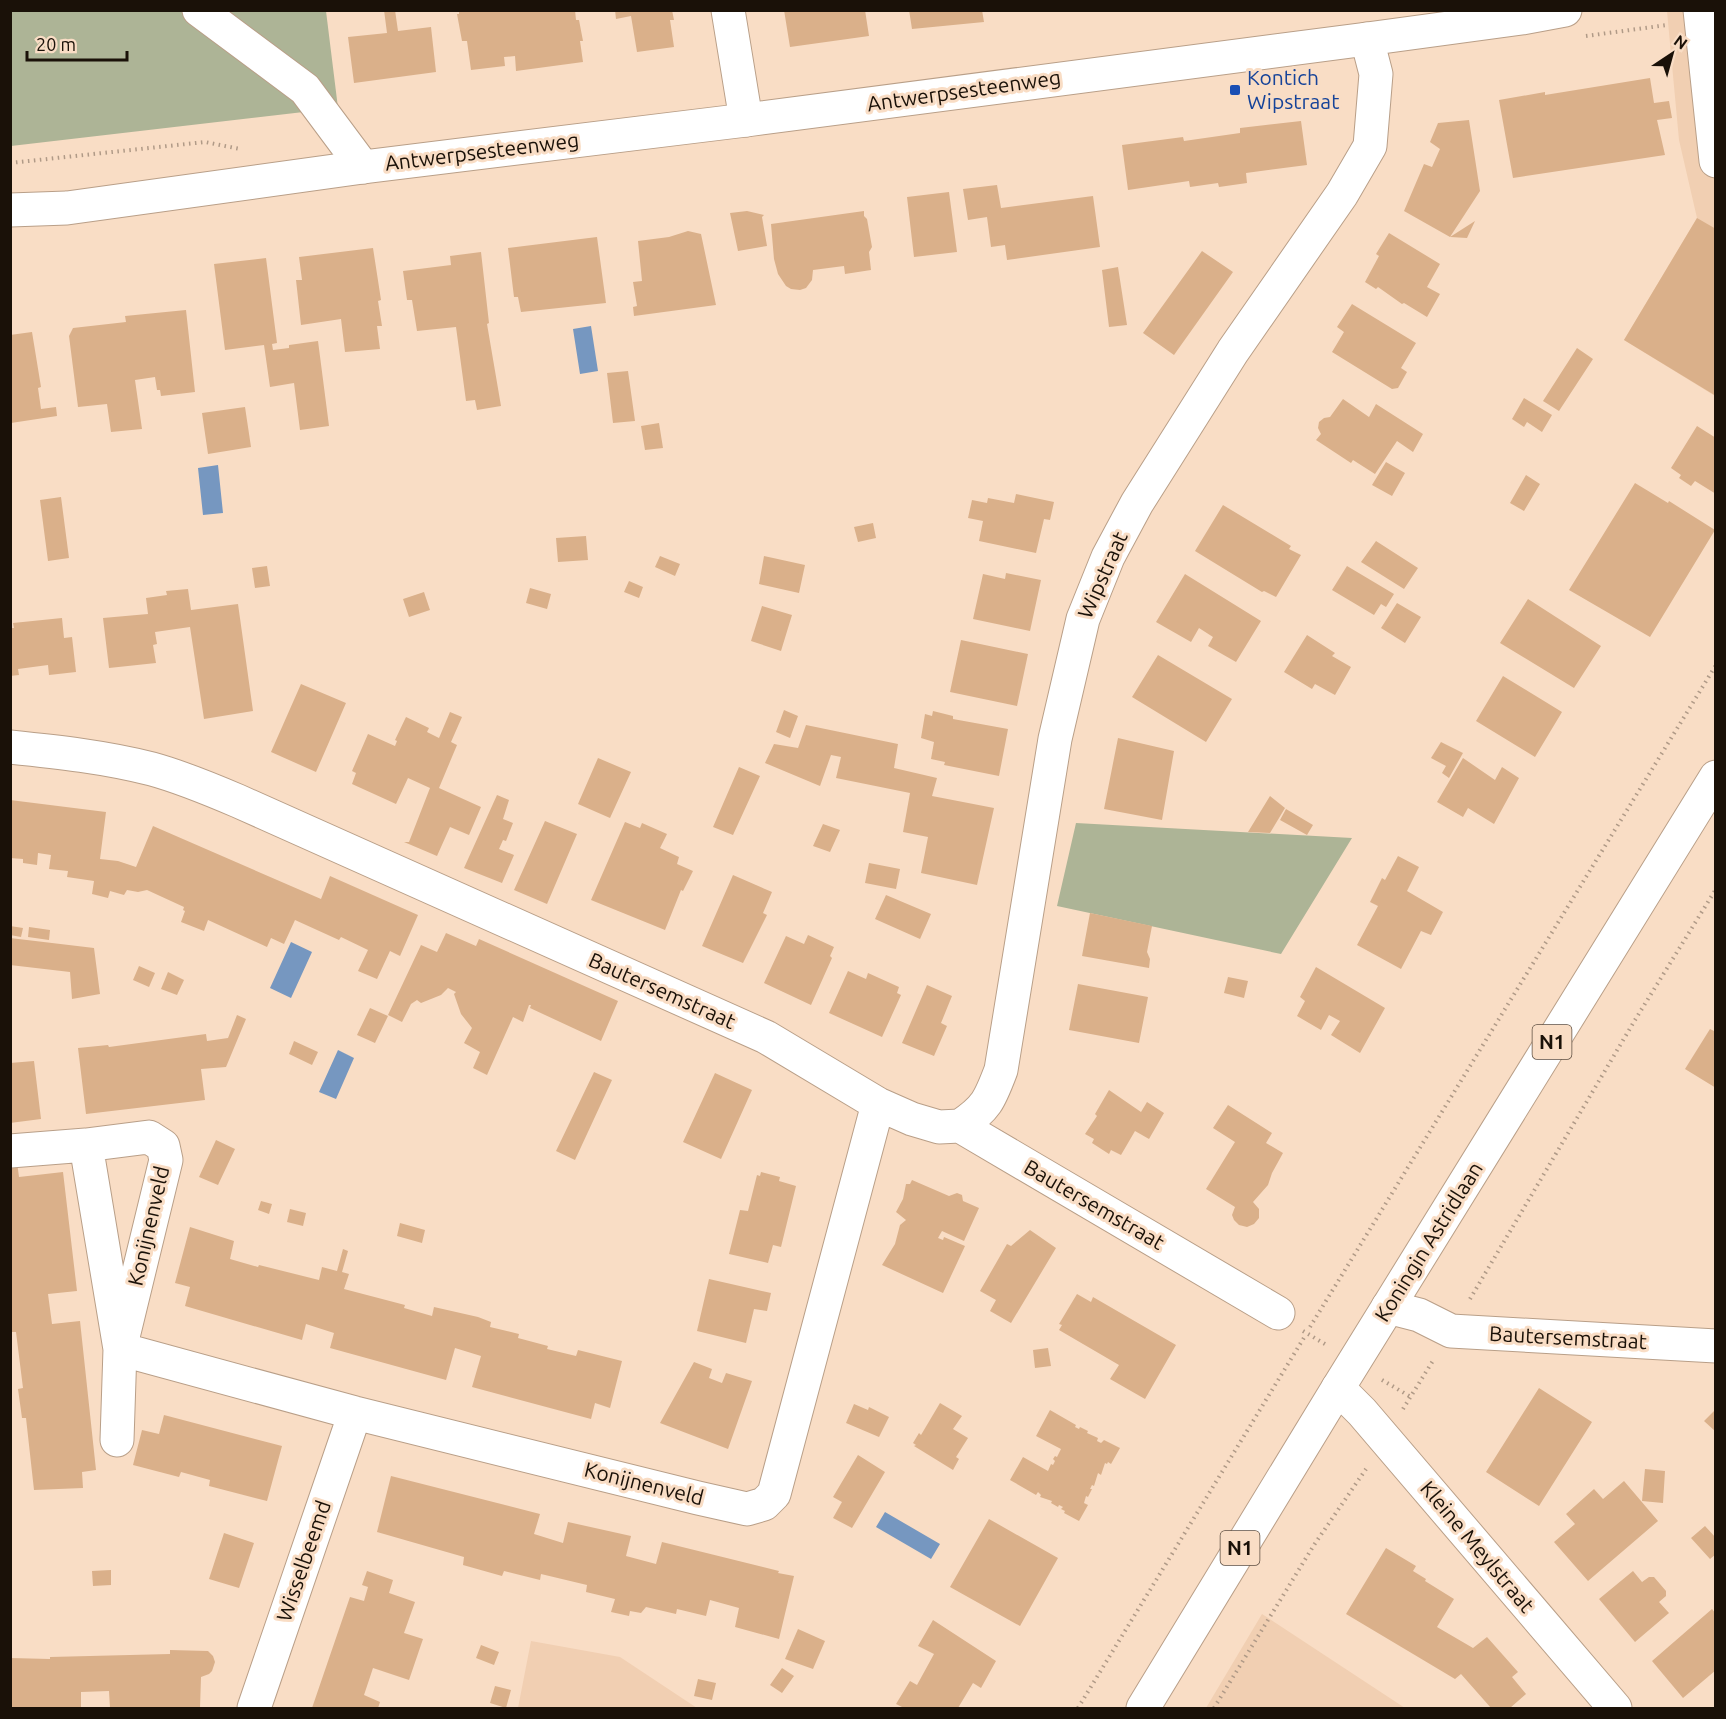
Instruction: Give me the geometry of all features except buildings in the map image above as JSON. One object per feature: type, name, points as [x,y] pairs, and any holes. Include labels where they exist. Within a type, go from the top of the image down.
[{"type":"street","name":"Antwerpsesteenweg","points":[[199,10],[305,89],[363,167]]},
{"type":"street","points":[[728,10],[746,120]]},
{"type":"street","name":"Antwerpsesteenweg","points":[[10,210],[67,208],[363,167],[746,120],[1512,20],[1565,10]]},
{"type":"street","points":[[1700,10],[1716,161]]},
{"type":"street","name":"Wipstraat","points":[[960,1126],[980,1113],[992,1093],[1001,1070],[1055,739],[1083,619],[1108,557],[1137,503],[1233,351],[1342,194],[1370,146],[1376,74],[1367,39]]},
{"type":"street","name":"Bautersemstraat","points":[[10,747],[103,759],[152,769],[229,797],[766,1037],[878,1104],[912,1119],[939,1127],[960,1126],[1278,1313]]},
{"type":"street","name":"Koningin Astridlaan","points":[[1143,1708],[1716,777]]},
{"type":"street","name":"Konijnenveld","points":[[120,1349],[355,1413],[747,1509],[764,1504],[774,1494],[878,1104]]},
{"type":"street","name":"Konijnenveld","points":[[10,1150],[86,1145],[149,1137],[164,1146],[166,1160],[120,1349]]},
{"type":"street","name":"Konijnenveld","points":[[86,1145],[120,1349],[117,1440]]},
{"type":"street","name":"Bautersemstraat","points":[[1389,1307],[1419,1315],[1451,1331],[1716,1346]]},
{"type":"street","name":"Kleine Meylstraat","points":[[1338,1388],[1362,1412],[1615,1708]]},
{"type":"street","name":"Wisselbeemd","points":[[254,1708],[355,1413]]},
{"type":"path","points":[[1078,1708],[1716,665]]},
{"type":"path","points":[[1214,1708],[1314,1545],[1384,1439],[1451,1331],[1635,1020],[1716,889]]},
{"type":"shaded area","points":[[1667,11],[1715,11],[1715,396],[1624,340],[1697,218],[1679,140]]},
{"type":"shaded area","points":[[1262,1614],[1405,1708],[1206,1708]]},
{"type":"shaded area","points":[[531,1641],[620,1657],[697,1708],[518,1708]]},
{"type":"green space","points":[[10,11],[326,11],[338,108],[11,146]]},
{"type":"green space","points":[[1076,823],[1352,838],[1281,954],[1057,906]]},
{"type":"water","points":[[591,326],[598,371],[580,374],[573,329]]},
{"type":"water","points":[[218,465],[223,513],[203,515],[198,468]]},
{"type":"water","points":[[291,942],[312,952],[291,998],[270,988]]},
{"type":"water","points":[[338,1050],[354,1058],[336,1099],[319,1092]]},
{"type":"water","points":[[885,1512],[940,1544],[931,1559],[876,1527]]},
{"type":"place","name":"Kontich Wipstraat","points":[[1235,90]]}]
